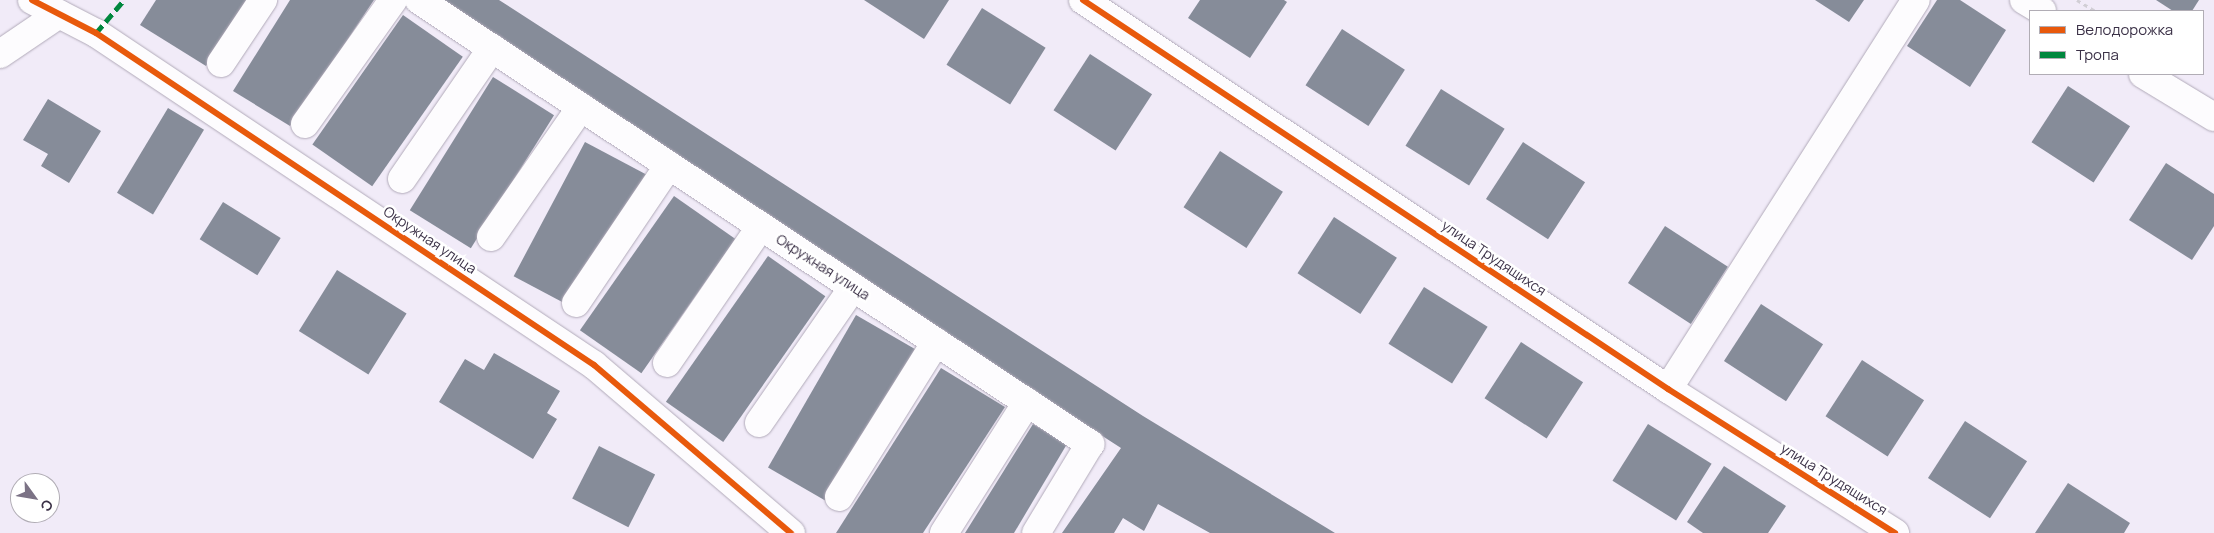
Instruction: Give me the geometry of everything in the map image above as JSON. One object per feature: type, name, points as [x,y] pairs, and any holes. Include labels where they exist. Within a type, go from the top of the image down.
[{"type":"street","name":"Окружная улица","points":[[32,0],[96,33],[594,365],[791,533]]},
{"type":"street","points":[[221,63],[263,0]]},
{"type":"street","points":[[305,124],[393,0]]},
{"type":"street","name":"Окружная улица","points":[[419,0],[1090,444],[1036,533]]},
{"type":"street","name":"улица Трудящихся","points":[[1083,0],[1668,389],[1895,533]]},
{"type":"street","points":[[1668,389],[1916,0]]},
{"type":"street","points":[[2024,0],[2040,10]]},
{"type":"street","points":[[0,54],[59,14]]},
{"type":"street","points":[[402,180],[492,48]]},
{"type":"street","points":[[2145,75],[2214,118]]},
{"type":"street","points":[[491,237],[581,107]]},
{"type":"street","points":[[576,303],[669,165]]},
{"type":"street","points":[[667,363],[761,226]]},
{"type":"street","points":[[759,423],[853,287]]},
{"type":"street","points":[[839,497],[936,342]]},
{"type":"street","points":[[944,533],[1027,402]]},
{"type":"path","points":[[2077,0],[2093,10]]},
{"type":"building","points":[[156,0],[248,0],[206,66],[140,25]]},
{"type":"building","points":[[290,0],[374,0],[290,126],[233,91]]},
{"type":"building","points":[[426,0],[499,0],[1143,416],[1335,533],[1210,533],[1158,504],[1144,531],[1123,518],[1114,533],[1062,533],[1121,448]]},
{"type":"building","points":[[864,0],[949,0],[924,39]]},
{"type":"building","points":[[1200,0],[1284,0],[1287,2],[1250,58],[1188,18]]},
{"type":"building","points":[[1815,0],[1864,0],[1849,22]]},
{"type":"building","points":[[1937,0],[1960,0],[2006,30],[1970,87],[1907,46]]},
{"type":"building","points":[[2156,0],[2199,0],[2193,10],[2171,10]]},
{"type":"building","points":[[982,8],[1046,48],[1010,105],[946,65]]},
{"type":"building","points":[[403,15],[463,57],[372,186],[312,144]]},
{"type":"building","points":[[1342,29],[1405,70],[1368,126],[1306,85]]},
{"type":"building","points":[[1090,54],[1152,94],[1116,150],[1054,110]]},
{"type":"building","points":[[493,77],[554,115],[471,248],[410,210]]},
{"type":"building","points":[[2068,86],[2130,126],[2094,182],[2032,142]]},
{"type":"building","points":[[1441,89],[1505,129],[1469,186],[1405,146]]},
{"type":"building","points":[[48,99],[101,131],[69,183],[41,166],[48,154],[23,140]]},
{"type":"building","points":[[168,108],[204,130],[153,214],[117,193]]},
{"type":"building","points":[[585,142],[648,175],[576,310],[514,276]]},
{"type":"building","points":[[1523,142],[1585,182],[1548,239],[1486,199]]},
{"type":"building","points":[[1220,151],[1283,192],[1246,248],[1184,207]]},
{"type":"building","points":[[2166,163],[2214,194],[2214,226],[2192,260],[2129,220]]},
{"type":"building","points":[[674,196],[735,239],[641,373],[580,330]]},
{"type":"building","points":[[223,202],[281,238],[257,275],[200,239]]},
{"type":"building","points":[[1334,217],[1397,258],[1360,314],[1298,273]]},
{"type":"building","points":[[1665,226],[1728,267],[1691,324],[1628,283]]},
{"type":"building","points":[[768,256],[825,296],[723,442],[666,402]]},
{"type":"building","points":[[337,270],[407,313],[368,375],[299,331]]},
{"type":"building","points":[[1424,287],[1488,327],[1452,384],[1388,344]]},
{"type":"building","points":[[1761,304],[1823,344],[1786,401],[1724,361]]},
{"type":"building","points":[[856,315],[917,350],[829,502],[768,467]]},
{"type":"building","points":[[1521,342],[1583,382],[1547,438],[1485,398]]},
{"type":"building","points":[[494,353],[560,391],[547,413],[557,419],[533,459],[439,402],[465,359],[484,370]]},
{"type":"building","points":[[1862,360],[1924,400],[1888,456],[1826,416]]},
{"type":"building","points":[[941,368],[1005,407],[923,533],[836,533]]},
{"type":"building","points":[[1965,421],[2027,461],[1990,518],[1928,478]]},
{"type":"building","points":[[1033,424],[1067,444],[1014,533],[965,533]]},
{"type":"building","points":[[1648,424],[1712,464],[1676,521],[1612,481]]},
{"type":"building","points":[[599,446],[655,475],[628,527],[572,499]]},
{"type":"building","points":[[1724,466],[1786,506],[1768,533],[1703,533],[1687,522]]},
{"type":"building","points":[[2068,483],[2130,523],[2124,533],[2035,533]]},
{"type":"marked path","points":[[96,33],[124,0]]},
{"type":"cycle path","points":[[32,0],[96,33],[594,365],[791,533]]},
{"type":"cycle path","points":[[1083,0],[1668,389],[1895,533]]}]
